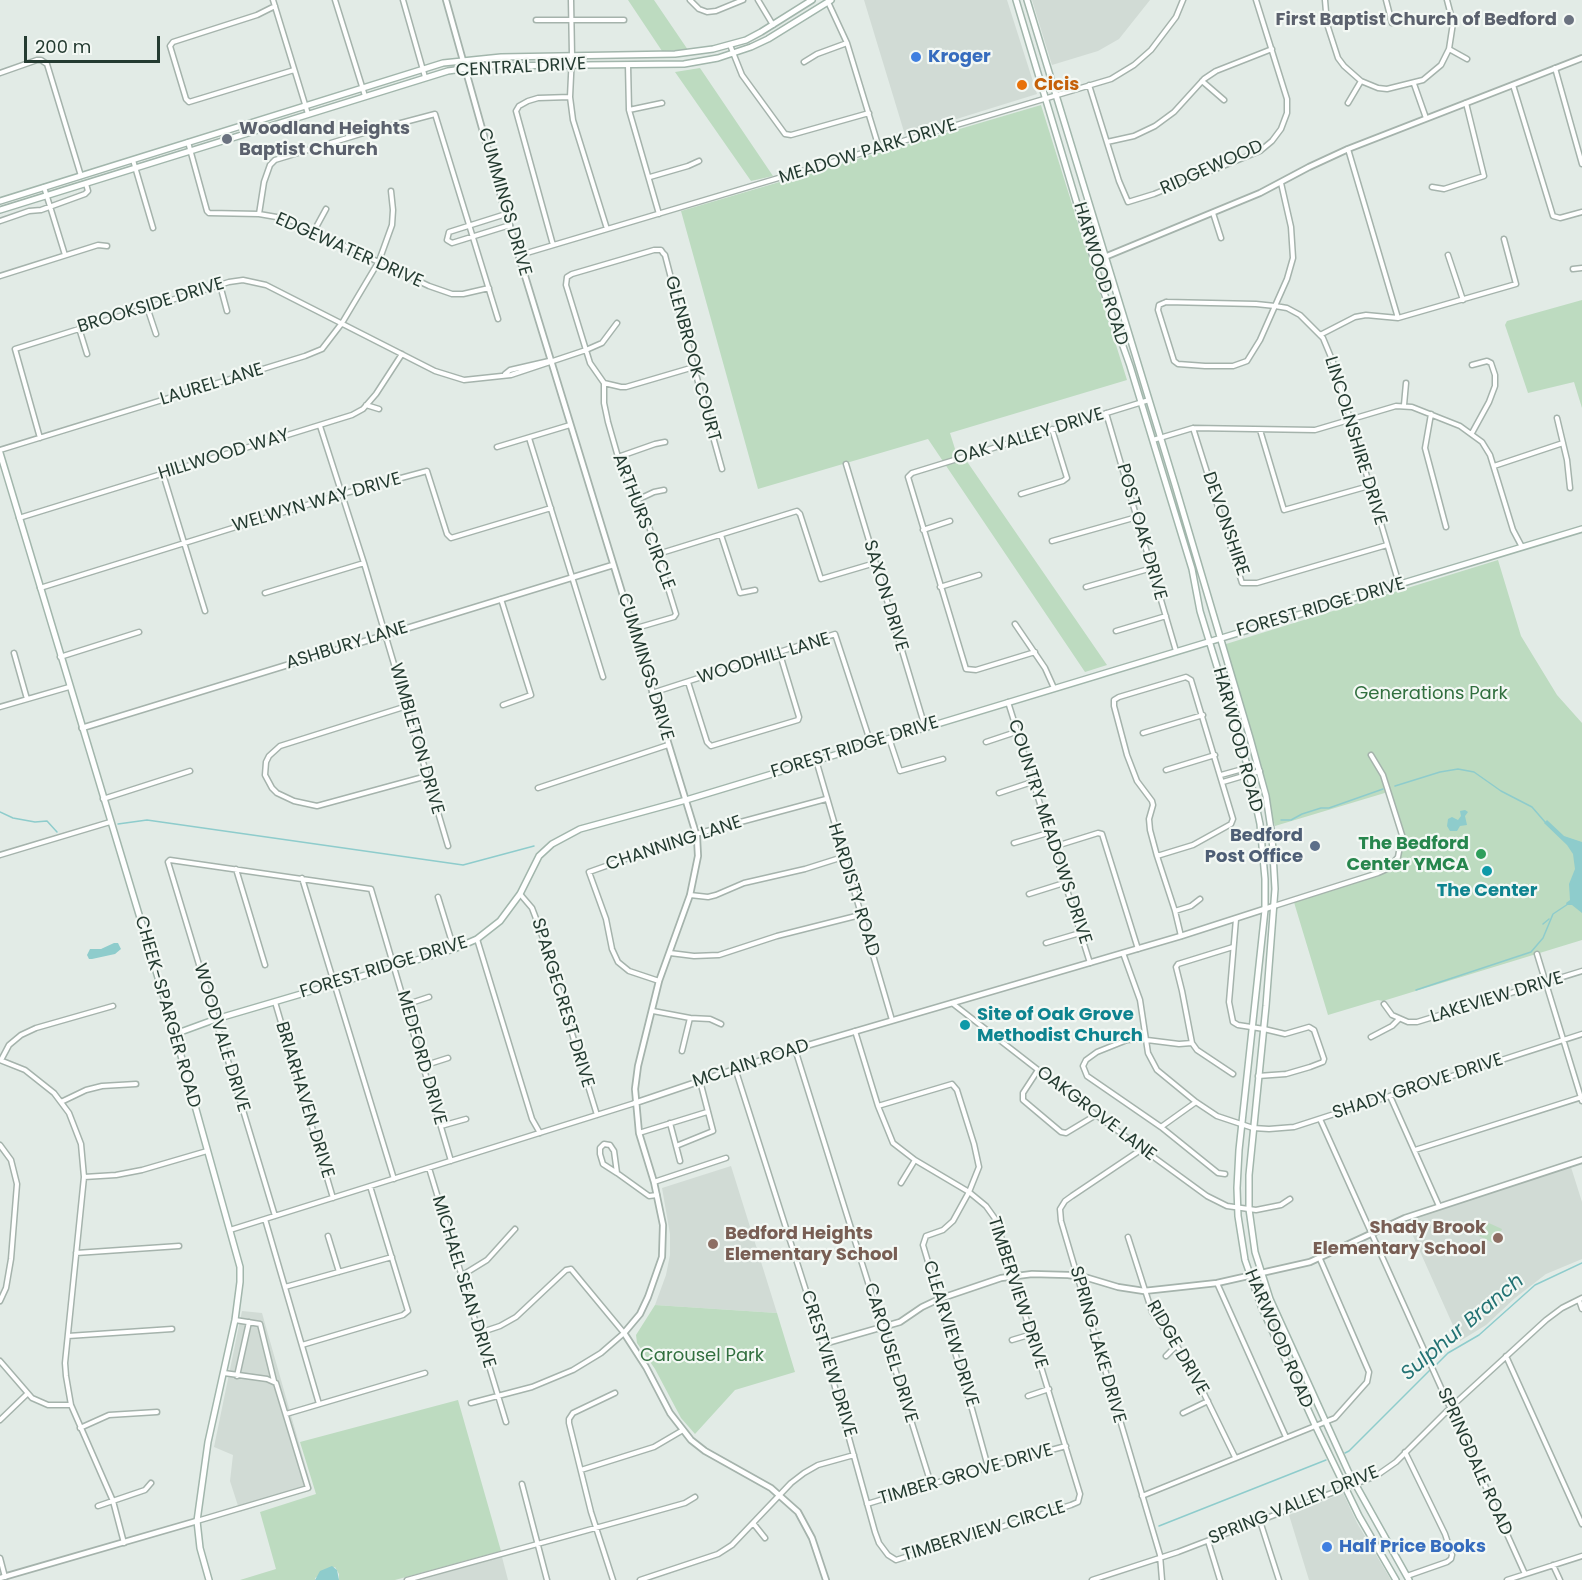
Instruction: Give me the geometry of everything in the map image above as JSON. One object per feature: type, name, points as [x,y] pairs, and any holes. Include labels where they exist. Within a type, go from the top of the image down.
[{"type":"main road","name":"CENTRAL DRIVE","points":[[0,210],[365,96],[424,74],[443,63],[572,55],[675,54],[730,45],[746,40],[812,0]]},
{"type":"main road","name":"HARWOOD ROAD","points":[[1016,0],[1192,569],[1200,611],[1249,771],[1260,824],[1265,910],[1237,1174],[1237,1208],[1242,1243],[1250,1276],[1261,1306],[1315,1425],[1396,1580]]},
{"type":"main road","name":"HARWOOD ROAD","points":[[1027,0],[1259,768],[1272,836],[1275,866],[1274,906],[1249,1175],[1249,1209],[1255,1252],[1279,1320],[1355,1484],[1408,1578]]},
{"type":"main road","name":"CENTRAL DRIVE","points":[[0,201],[305,105],[363,88],[424,74],[466,67],[684,64],[732,55],[768,39],[829,1]]},
{"type":"main road","points":[[1022,22],[1033,18]]},
{"type":"main road","name":"CHEEK-SPARGER ROAD","points":[[0,452],[175,1034],[240,1267],[236,1320],[208,1442],[197,1521],[200,1548],[209,1580]]},
{"type":"main road","name":"FOREST RIDGE DRIVE","points":[[175,1034],[216,1019],[454,949],[477,939],[495,927],[520,894],[539,856],[552,844],[580,828],[686,800],[1582,529]]},
{"type":"street","points":[[273,0],[308,114]]},
{"type":"street","points":[[336,0],[365,96]]},
{"type":"street","points":[[403,0],[424,74]]},
{"type":"street","name":"CUMMINGS DRIVE","points":[[446,0],[550,361],[696,834],[698,856],[690,895],[659,981],[639,1066],[635,1103],[639,1133],[658,1195],[663,1225],[662,1257],[640,1314],[624,1333]]},
{"type":"street","points":[[571,0],[570,97],[573,120],[607,229]]},
{"type":"street","points":[[690,0],[699,9],[711,12],[743,0]]},
{"type":"street","points":[[758,0],[773,25]]},
{"type":"street","name":"MEADOW PARK DRIVE","points":[[520,255],[1111,79],[1144,57],[1169,28],[1183,0]]},
{"type":"street","name":"RIDGEWOOD","points":[[1089,84],[1119,181],[1128,202],[1154,194],[1260,151],[1281,129],[1287,113],[1285,88],[1256,0]]},
{"type":"street","points":[[1324,0],[1327,24],[1338,58],[1348,71],[1361,81],[1387,89],[1414,84],[1432,74],[1441,64],[1449,49],[1453,23],[1447,0]]},
{"type":"street","points":[[1386,0],[1392,23]]},
{"type":"street","points":[[829,1],[847,43],[879,148]]},
{"type":"street","points":[[275,6],[257,15],[173,42],[170,46],[186,99],[190,102],[294,70]]},
{"type":"street","points":[[536,20],[624,20]]},
{"type":"street","points":[[804,62],[817,54],[847,43]]},
{"type":"street","points":[[730,45],[732,55],[742,75],[785,134],[792,135],[869,114]]},
{"type":"street","points":[[1107,142],[1134,136],[1155,126],[1174,112],[1202,81],[1221,67],[1272,49]]},
{"type":"street","points":[[1449,49],[1467,59]]},
{"type":"street","points":[[1095,261],[1281,183],[1348,149],[1580,59]]},
{"type":"street","points":[[0,73],[37,60],[45,61],[81,176]]},
{"type":"street","points":[[628,64],[629,110],[659,214]]},
{"type":"street","points":[[1555,68],[1582,164]]},
{"type":"street","points":[[1202,81],[1224,100]]},
{"type":"street","points":[[1348,103],[1361,81]]},
{"type":"street","points":[[1414,84],[1426,118]]},
{"type":"street","points":[[1514,85],[1553,216],[1560,218],[1582,212]]},
{"type":"street","points":[[553,245],[516,111],[519,106],[538,98],[570,97]]},
{"type":"street","points":[[629,110],[662,103]]},
{"type":"street","points":[[1432,187],[1444,189],[1484,176],[1466,103]]},
{"type":"street","points":[[259,214],[264,182],[270,165],[275,160],[367,132],[432,114],[437,115],[498,319]]},
{"type":"street","name":"EDGEWATER DRIVE","points":[[188,142],[209,213],[281,217],[429,286],[452,294],[464,294],[489,288]]},
{"type":"street","points":[[1348,149],[1398,318]]},
{"type":"street","points":[[133,160],[153,228]]},
{"type":"street","points":[[650,177],[699,161]]},
{"type":"street","points":[[1275,306],[1166,302],[1159,305],[1158,310],[1172,357],[1176,363],[1233,366],[1245,363],[1249,359],[1275,306],[1287,279],[1293,258],[1292,227],[1281,183]]},
{"type":"street","points":[[0,221],[85,194],[88,191],[86,184]]},
{"type":"street","points":[[44,187],[65,255]]},
{"type":"street","name":"LAUREL LANE","points":[[0,452],[319,352],[342,323],[378,261],[392,225],[391,191]]},
{"type":"street","points":[[314,231],[326,209]]},
{"type":"street","points":[[1213,213],[1221,238]]},
{"type":"street","points":[[506,214],[449,232],[447,240],[452,243],[510,225]]},
{"type":"street","points":[[1320,335],[1361,315],[1398,318],[1516,284],[1504,239]]},
{"type":"street","points":[[0,276],[98,245],[107,246]]},
{"type":"street","name":"GLENBROOK COURT","points":[[586,350],[566,285],[567,277],[661,250],[722,469]]},
{"type":"street","points":[[1448,255],[1463,300]]},
{"type":"street","points":[[1573,269],[1582,268]]},
{"type":"street","name":"BROOKSIDE DRIVE","points":[[40,438],[15,349],[147,307],[243,280],[256,281],[435,371],[464,380],[511,375],[586,350],[602,343],[617,323]]},
{"type":"street","points":[[220,285],[226,311]]},
{"type":"street","name":"LINCOLNSHIRE DRIVE","points":[[1275,306],[1300,315],[1320,335],[1333,362],[1399,585]]},
{"type":"street","points":[[147,307],[156,334]]},
{"type":"street","points":[[79,328],[87,354]]},
{"type":"street","points":[[586,350],[592,368],[604,383],[626,387],[694,367]]},
{"type":"street","name":"HILLWOOD WAY","points":[[19,518],[352,415],[376,394],[402,354]]},
{"type":"street","points":[[1472,365],[1487,361],[1491,363],[1495,375],[1495,386],[1472,433]]},
{"type":"street","name":"ARTHURS CIRCLE","points":[[604,383],[606,413],[618,457],[648,523],[676,614],[633,629]]},
{"type":"street","points":[[1404,405],[1406,383]]},
{"type":"street","name":"OAK VALLEY DRIVE","points":[[923,530],[908,479],[909,474],[1149,400]]},
{"type":"street","points":[[366,405],[379,409]]},
{"type":"street","points":[[1153,440],[1193,428],[1315,430],[1404,405],[1460,426],[1482,442],[1494,466],[1513,530],[1522,547]]},
{"type":"street","name":"POST OAK DRIVE","points":[[1106,413],[1176,651]]},
{"type":"street","points":[[1431,414],[1425,448],[1446,527]]},
{"type":"street","points":[[1557,418],[1570,488]]},
{"type":"street","points":[[497,447],[570,425]]},
{"type":"street","name":"WIMBLETON DRIVE","points":[[320,426],[364,563],[448,846]]},
{"type":"street","name":"DEVONSHIRE","points":[[1193,428],[1242,583],[1257,583],[1387,545]]},
{"type":"street","points":[[1021,494],[1067,478],[1052,429]]},
{"type":"street","points":[[1260,429],[1284,510],[1369,486]]},
{"type":"street","points":[[529,438],[603,677]]},
{"type":"street","points":[[618,457],[665,442]]},
{"type":"street","points":[[1494,466],[1563,443]]},
{"type":"street","name":"SAXON DRIVE","points":[[846,464],[925,727]]},
{"type":"street","name":"WELWYN WAY DRIVE","points":[[40,588],[342,494],[427,471],[447,534],[451,538],[551,508]]},
{"type":"street","points":[[163,474],[205,611]]},
{"type":"street","points":[[637,500],[664,490]]},
{"type":"street","points":[[658,554],[797,511],[800,514],[821,579],[875,563]]},
{"type":"street","points":[[1052,542],[1137,517]]},
{"type":"street","points":[[950,521],[923,530],[966,669],[976,670],[1035,652]]},
{"type":"street","points":[[721,535],[740,593],[755,590]]},
{"type":"street","points":[[265,593],[364,563]]},
{"type":"street","name":"ASHBURY LANE","points":[[82,728],[613,565]]},
{"type":"street","points":[[1086,587],[1152,568]]},
{"type":"street","points":[[940,587],[979,575]]},
{"type":"street","points":[[501,598],[531,695],[503,705]]},
{"type":"street","points":[[1116,631],[1166,616]]},
{"type":"street","points":[[1015,624],[1035,652],[1054,688]]},
{"type":"street","points":[[60,657],[139,632]]},
{"type":"street","name":"WOODHILL LANE","points":[[652,693],[832,634],[837,635],[871,744]]},
{"type":"street","points":[[688,682],[707,742],[711,746],[798,720],[779,651]]},
{"type":"street","points":[[14,653],[27,699]]},
{"type":"street","points":[[1157,856],[1194,844],[1231,824],[1233,819],[1203,715],[1190,678],[1186,677],[1114,700],[1127,755],[1141,788],[1150,797],[1153,805],[1149,824],[1157,856],[1182,936]]},
{"type":"street","points":[[0,707],[69,687]]},
{"type":"street","name":"COUNTRY MEADOWS DRIVE","points":[[1008,702],[1090,963]]},
{"type":"street","points":[[406,706],[288,743],[273,751],[266,762],[266,776],[272,788],[294,801],[317,806],[427,776]]},
{"type":"street","points":[[1143,733],[1203,715]]},
{"type":"street","points":[[986,742],[1016,732]]},
{"type":"street","points":[[889,738],[900,771],[943,759]]},
{"type":"street","points":[[538,788],[668,745]]},
{"type":"street","points":[[1166,770],[1215,755]]},
{"type":"street","points":[[1274,906],[1378,873],[1387,869],[1398,857],[1402,834],[1383,775],[1371,756]]},
{"type":"street","name":"HARDISTY ROAD","points":[[816,760],[892,1020]]},
{"type":"street","points":[[1223,782],[1259,768]]},
{"type":"street","points":[[104,799],[190,771]]},
{"type":"street","points":[[1221,776],[1249,771]]},
{"type":"street","points":[[999,793],[1032,783]]},
{"type":"street","name":"CHANNING LANE","points":[[659,981],[629,971],[618,962],[589,872],[696,834],[826,799]]},
{"type":"street","points":[[0,855],[110,822]]},
{"type":"street","points":[[1014,843],[1048,832]]},
{"type":"street","points":[[1053,847],[1098,833],[1102,834],[1138,949]]},
{"type":"street","points":[[690,895],[708,897],[744,883],[805,870],[843,858]]},
{"type":"street","name":"WOODVALE DRIVE","points":[[236,869],[168,861],[275,1216]]},
{"type":"street","points":[[265,965],[236,869],[302,878],[394,1179]]},
{"type":"street","name":"MEDFORD DRIVE","points":[[302,878],[368,887],[373,893],[451,1161]]},
{"type":"street","points":[[1029,894],[1064,883]]},
{"type":"street","name":"SPARGECREST DRIVE","points":[[520,894],[532,908],[540,929],[597,1115]]},
{"type":"street","points":[[438,897],[454,949]]},
{"type":"street","points":[[1175,911],[1191,906],[1200,899]]},
{"type":"street","name":"MCLAIN ROAD","points":[[230,1230],[635,1103],[795,1049],[1182,936],[1274,906]]},
{"type":"street","points":[[670,954],[719,955],[777,936],[860,915]]},
{"type":"street","points":[[1236,919],[1229,1002],[1231,1018],[1235,1024],[1285,1035],[1309,1027],[1314,1030],[1324,1059],[1323,1062],[1294,1072],[1258,1076]]},
{"type":"street","points":[[1046,943],[1080,932]]},
{"type":"street","points":[[477,939],[532,1119],[540,1133]]},
{"type":"street","points":[[1233,947],[1178,964],[1176,968],[1192,1043],[1197,1050],[1233,1074]]},
{"type":"street","points":[[1123,953],[1140,1000],[1146,1040],[1151,1061],[1156,1070],[1223,1120],[1253,1128]]},
{"type":"street","points":[[1415,1150],[1582,1098],[1537,954]]},
{"type":"street","name":"LAKEVIEW DRIVE","points":[[1399,1019],[1417,1022],[1582,971]]},
{"type":"street","points":[[405,1005],[429,998]]},
{"type":"street","name":"BRIARHAVEN DRIVE","points":[[275,1002],[333,1198]]},
{"type":"street","name":"OAKGROVE LANE","points":[[952,1002],[1096,1115],[1207,1196],[1227,1206],[1256,1210],[1281,1205],[1290,1199]]},
{"type":"street","points":[[1371,1037],[1392,1026],[1399,1019],[1388,1011],[1384,1004]]},
{"type":"street","points":[[113,1006],[36,1028],[21,1035],[9,1045],[1,1060],[25,1070],[40,1080],[61,1102],[78,1132],[83,1155],[84,1177],[65,1363],[71,1405],[113,1502],[124,1543]]},
{"type":"street","points":[[653,1011],[710,1019],[721,1024]]},
{"type":"street","points":[[682,1051],[690,1018]]},
{"type":"street","name":"TIMBERVIEW DRIVE","points":[[855,1031],[886,1130],[893,1143],[915,1160],[969,1192],[986,1206],[996,1220],[1066,1446],[1080,1499]]},
{"type":"street","name":"SHADY GROVE DRIVE","points":[[1253,1128],[1294,1127],[1582,1034]]},
{"type":"street","points":[[1192,1043],[1127,1040],[1097,1052],[1086,1060],[1083,1066],[1084,1073],[1161,1127],[1218,1173],[1225,1174]]},
{"type":"street","name":"CAROUSEL DRIVE","points":[[795,1049],[931,1484]]},
{"type":"street","points":[[423,1066],[448,1058]]},
{"type":"street","name":"CRESTVIEW DRIVE","points":[[735,1068],[823,1344],[879,1543],[888,1554]]},
{"type":"street","points":[[1039,1070],[1023,1093],[1023,1100],[1061,1132],[1066,1133],[1096,1115]]},
{"type":"street","points":[[676,1146],[712,1133],[713,1128],[700,1080]]},
{"type":"street","points":[[61,1102],[79,1093],[102,1086],[136,1084]]},
{"type":"street","name":"CLEARVIEW DRIVE","points":[[878,1106],[952,1084],[957,1090],[979,1167],[969,1192],[947,1227],[938,1233],[926,1236],[923,1241],[987,1467]]},
{"type":"street","points":[[1390,1096],[1439,1206]]},
{"type":"street","points":[[1161,1127],[1196,1102]]},
{"type":"street","points":[[639,1133],[707,1112]]},
{"type":"street","points":[[441,1126],[466,1119]]},
{"type":"street","name":"SPRINGDALE ROAD","points":[[1320,1119],[1525,1574]]},
{"type":"street","points":[[670,1123],[680,1161]]},
{"type":"street","points":[[617,1173],[614,1151],[610,1145],[604,1144],[600,1148],[603,1164],[649,1196],[658,1195]]},
{"type":"street","points":[[0,1145],[11,1160],[17,1184],[11,1259],[6,1288],[0,1301]]},
{"type":"street","name":"SPRING LAKE DRIVE","points":[[1142,1149],[1072,1196],[1060,1209],[1060,1221],[1161,1558],[1162,1580]]},
{"type":"street","points":[[84,1177],[116,1175],[142,1170],[207,1151]]},
{"type":"street","points":[[654,1182],[726,1158]]},
{"type":"street","points":[[902,1183],[915,1160]]},
{"type":"street","points":[[823,1344],[900,1322],[939,1299],[1001,1278],[1032,1274],[1077,1276],[1144,1291],[1217,1283],[1262,1274],[1320,1259],[1402,1219],[1582,1160]]},
{"type":"street","name":"MICHAEL SEAN DRIVE","points":[[429,1168],[506,1422]]},
{"type":"street","points":[[302,1345],[403,1315],[408,1311],[370,1186]]},
{"type":"street","points":[[265,1219],[319,1404]]},
{"type":"street","points":[[461,1276],[487,1260],[515,1229]]},
{"type":"street","points":[[328,1236],[339,1272]]},
{"type":"street","name":"RIDGE DRIVE","points":[[1128,1237],[1152,1312],[1189,1363],[1235,1457]]},
{"type":"street","points":[[76,1253],[179,1246]]},
{"type":"street","points":[[285,1287],[392,1257]]},
{"type":"street","points":[[1142,1496],[1326,1422],[1340,1414],[1367,1382],[1370,1376],[1320,1259]]},
{"type":"street","points":[[479,1333],[500,1326],[516,1317],[568,1269],[573,1271],[624,1333],[646,1367],[670,1413],[683,1430],[705,1451],[771,1488],[798,1512],[817,1549],[826,1580]]},
{"type":"street","points":[[1217,1283],[1286,1437]]},
{"type":"street","points":[[1581,1299],[1582,1309]]},
{"type":"street","name":"SPRING VALLEY DRIVE","points":[[1092,1580],[1208,1541],[1346,1488],[1383,1471],[1554,1314],[1581,1299]]},
{"type":"street","points":[[0,1558],[2,1578],[308,1488],[274,1382],[260,1324],[236,1320]]},
{"type":"street","points":[[237,1376],[249,1322]]},
{"type":"street","points":[[69,1336],[172,1329]]},
{"type":"street","points":[[471,1403],[532,1387],[573,1370],[601,1353],[624,1333]]},
{"type":"street","points":[[1011,1340],[1032,1334]]},
{"type":"street","points":[[1166,1356],[1177,1345]]},
{"type":"street","points":[[1506,1356],[1582,1524]]},
{"type":"street","points":[[0,1361],[27,1394],[48,1405],[71,1405]]},
{"type":"street","points":[[224,1373],[274,1382]]},
{"type":"street","points":[[286,1414],[425,1373]]},
{"type":"street","points":[[1028,1396],[1048,1389]]},
{"type":"street","points":[[613,1580],[596,1528],[569,1423],[570,1416],[583,1407],[615,1393]]},
{"type":"street","points":[[0,1420],[27,1394]]},
{"type":"street","points":[[1183,1413],[1208,1401]]},
{"type":"street","points":[[80,1428],[109,1415],[157,1412]]},
{"type":"street","points":[[581,1470],[654,1447],[683,1430]]},
{"type":"street","name":"TIMBER GROVE DRIVE","points":[[867,1504],[987,1467],[1066,1446]]},
{"type":"street","points":[[1406,1452],[1452,1555],[1447,1562],[1408,1578]]},
{"type":"street","points":[[640,1580],[718,1554],[732,1545],[779,1495],[804,1473],[818,1466],[854,1455]]},
{"type":"street","points":[[98,1506],[145,1490],[151,1483]]},
{"type":"street","points":[[522,1484],[547,1580]]},
{"type":"street","points":[[407,1580],[686,1503],[696,1497]]},
{"type":"street","name":"TIMBERVIEW CIRCLE","points":[[888,1554],[896,1560],[1071,1506],[1080,1499]]},
{"type":"street","points":[[1260,1521],[1279,1580]]},
{"type":"street","points":[[753,1523],[765,1538]]},
{"type":"street","points":[[1208,1541],[1220,1580]]},
{"type":"street","points":[[1507,1580],[1582,1556]]},
{"type":"street","points":[[1553,1565],[1560,1580]]},
{"type":"shaded area","points":[[864,0],[1007,0],[1037,94],[905,135]]},
{"type":"shaded area","points":[[1032,0],[1150,0],[1119,39],[1098,51],[1052,65]]},
{"type":"shaded area","name":"Shady Brook Elementary School","points":[[1570,1164],[1582,1202],[1582,1259],[1546,1274],[1486,1325],[1460,1341],[1405,1218]]},
{"type":"shaded area","name":"Bedford Heights Elementary School","points":[[731,1166],[777,1313],[655,1305],[666,1275],[670,1255],[670,1234],[662,1188]]},
{"type":"shaded area","points":[[242,1311],[262,1313],[312,1489],[240,1512],[230,1481],[233,1455],[214,1447]]},
{"type":"shaded area","points":[[1343,1493],[1357,1523],[1391,1580],[1309,1580],[1289,1515]]},
{"type":"shaded area","points":[[502,1557],[508,1580],[419,1580],[424,1579]]},
{"type":"green space","points":[[628,0],[654,0],[688,50],[662,51]]},
{"type":"green space","points":[[700,68],[773,176],[751,181],[675,72]]},
{"type":"green space","points":[[1041,105],[1127,380],[950,433],[955,449],[968,463],[1107,665],[1085,672],[928,439],[758,489],[681,211]]},
{"type":"green space","points":[[1582,300],[1582,408],[1574,382],[1528,393],[1505,325],[1507,321]]},
{"type":"green space","name":"Generations Park","points":[[1498,560],[1521,636],[1557,695],[1582,723],[1582,940],[1383,1001],[1378,1000],[1328,1015],[1293,899],[1387,869],[1398,857],[1402,835],[1388,792],[1275,826],[1224,651],[1226,644]]},
{"type":"green space","points":[[1480,1219],[1502,1229],[1495,1244],[1473,1233]]},
{"type":"green space","name":"Carousel Park","points":[[655,1305],[777,1313],[795,1372],[735,1390],[695,1434],[681,1418],[655,1369],[637,1343],[636,1335]]},
{"type":"green space","points":[[458,1400],[501,1551],[395,1580],[339,1580],[335,1567],[315,1580],[240,1580],[276,1569],[260,1512],[316,1494],[300,1442]]},
{"type":"water","points":[[1460,811],[1468,812],[1465,816],[1467,825],[1460,826],[1457,831],[1450,831],[1447,826],[1448,819],[1452,817],[1458,820],[1461,816]]},
{"type":"water","points":[[1547,820],[1564,836],[1582,842],[1582,913],[1566,903],[1570,900],[1569,884],[1575,869],[1573,854],[1544,823]]},
{"type":"water","points":[[118,943],[121,949],[115,954],[89,959],[87,955],[90,949],[101,949]]},
{"type":"water","points":[[332,1566],[337,1570],[339,1580],[315,1580],[320,1571]]},
{"type":"waterway","points":[[1395,786],[1440,772],[1458,769],[1474,772],[1501,791],[1532,807],[1545,822]]},
{"type":"waterway","points":[[1281,820],[1291,820],[1302,814],[1329,808],[1383,789]]},
{"type":"waterway","points":[[0,812],[13,818],[35,822],[47,821],[57,832]]},
{"type":"waterway","points":[[118,824],[147,820],[463,865],[534,846]]},
{"type":"waterway","points":[[1416,990],[1531,952],[1543,938],[1553,914],[1568,904]]},
{"type":"waterway","points":[[1543,924],[1549,919]]},
{"type":"waterway","name":"Sulphur Branch","points":[[1434,1367],[1448,1353],[1479,1335],[1535,1285],[1582,1263]]},
{"type":"waterway","name":"Sulphur Branch","points":[[1345,1453],[1430,1370]]},
{"type":"waterway","name":"Sulphur Branch","points":[[1159,1526],[1326,1460]]},
{"type":"place","name":"First Baptist Church of Bedford","points":[[1569,20]]},
{"type":"place","name":"Kroger","points":[[916,57]]},
{"type":"place","name":"Cicis","points":[[1022,85]]},
{"type":"place","name":"Woodland Heights Baptist Church","points":[[227,139]]},
{"type":"place","name":"Bedford Post Office","points":[[1315,846]]},
{"type":"place","name":"The Bedford Center YMCA","points":[[1481,854]]},
{"type":"place","name":"The Center","points":[[1487,871]]},
{"type":"place","name":"Site of Oak Grove Methodist Church","points":[[965,1025]]},
{"type":"place","name":"Shady Brook Elementary School","points":[[1498,1238]]},
{"type":"place","name":"Bedford Heights Elementary School","points":[[713,1244]]},
{"type":"place","name":"Half Price Books","points":[[1327,1547]]}]
